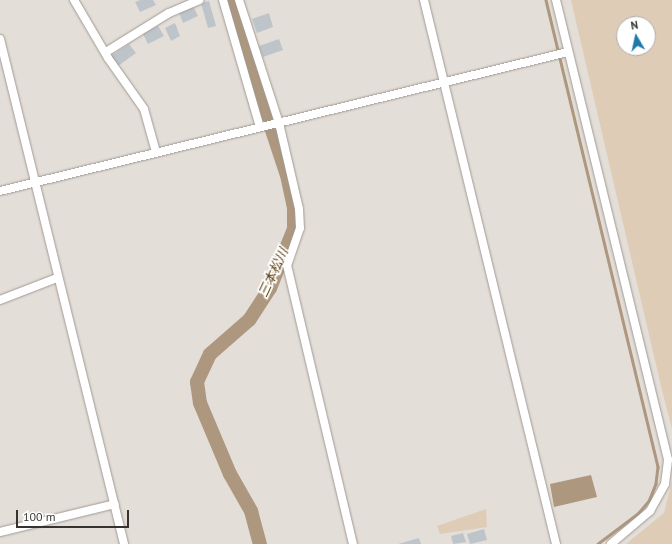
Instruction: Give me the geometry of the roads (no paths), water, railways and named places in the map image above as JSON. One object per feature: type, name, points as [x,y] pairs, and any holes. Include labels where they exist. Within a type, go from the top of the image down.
[{"type":"street","points":[[74,0],[106,52],[108,58],[144,109],[156,152]]},
{"type":"street","points":[[106,52],[169,13],[199,0]]},
{"type":"street","points":[[223,0],[260,127]]},
{"type":"street","points":[[239,0],[279,123],[299,209],[300,228],[287,265],[354,544]]},
{"type":"street","points":[[424,0],[556,544]]},
{"type":"street","points":[[556,0],[668,460],[665,484],[650,511],[611,544]]},
{"type":"street","points":[[0,39],[36,182],[57,278],[124,544]]},
{"type":"street","points":[[0,191],[568,52]]},
{"type":"street","points":[[0,300],[57,278]]},
{"type":"street","points":[[0,532],[115,504]]},
{"type":"waterway","name":"三本松川","points":[[229,0],[287,175],[294,207],[294,229],[270,288],[249,320],[210,354],[197,382],[200,403],[230,474],[251,511],[260,544]]},
{"type":"waterway","points":[[546,0],[658,467],[656,484],[649,501],[638,514],[598,544]]}]
